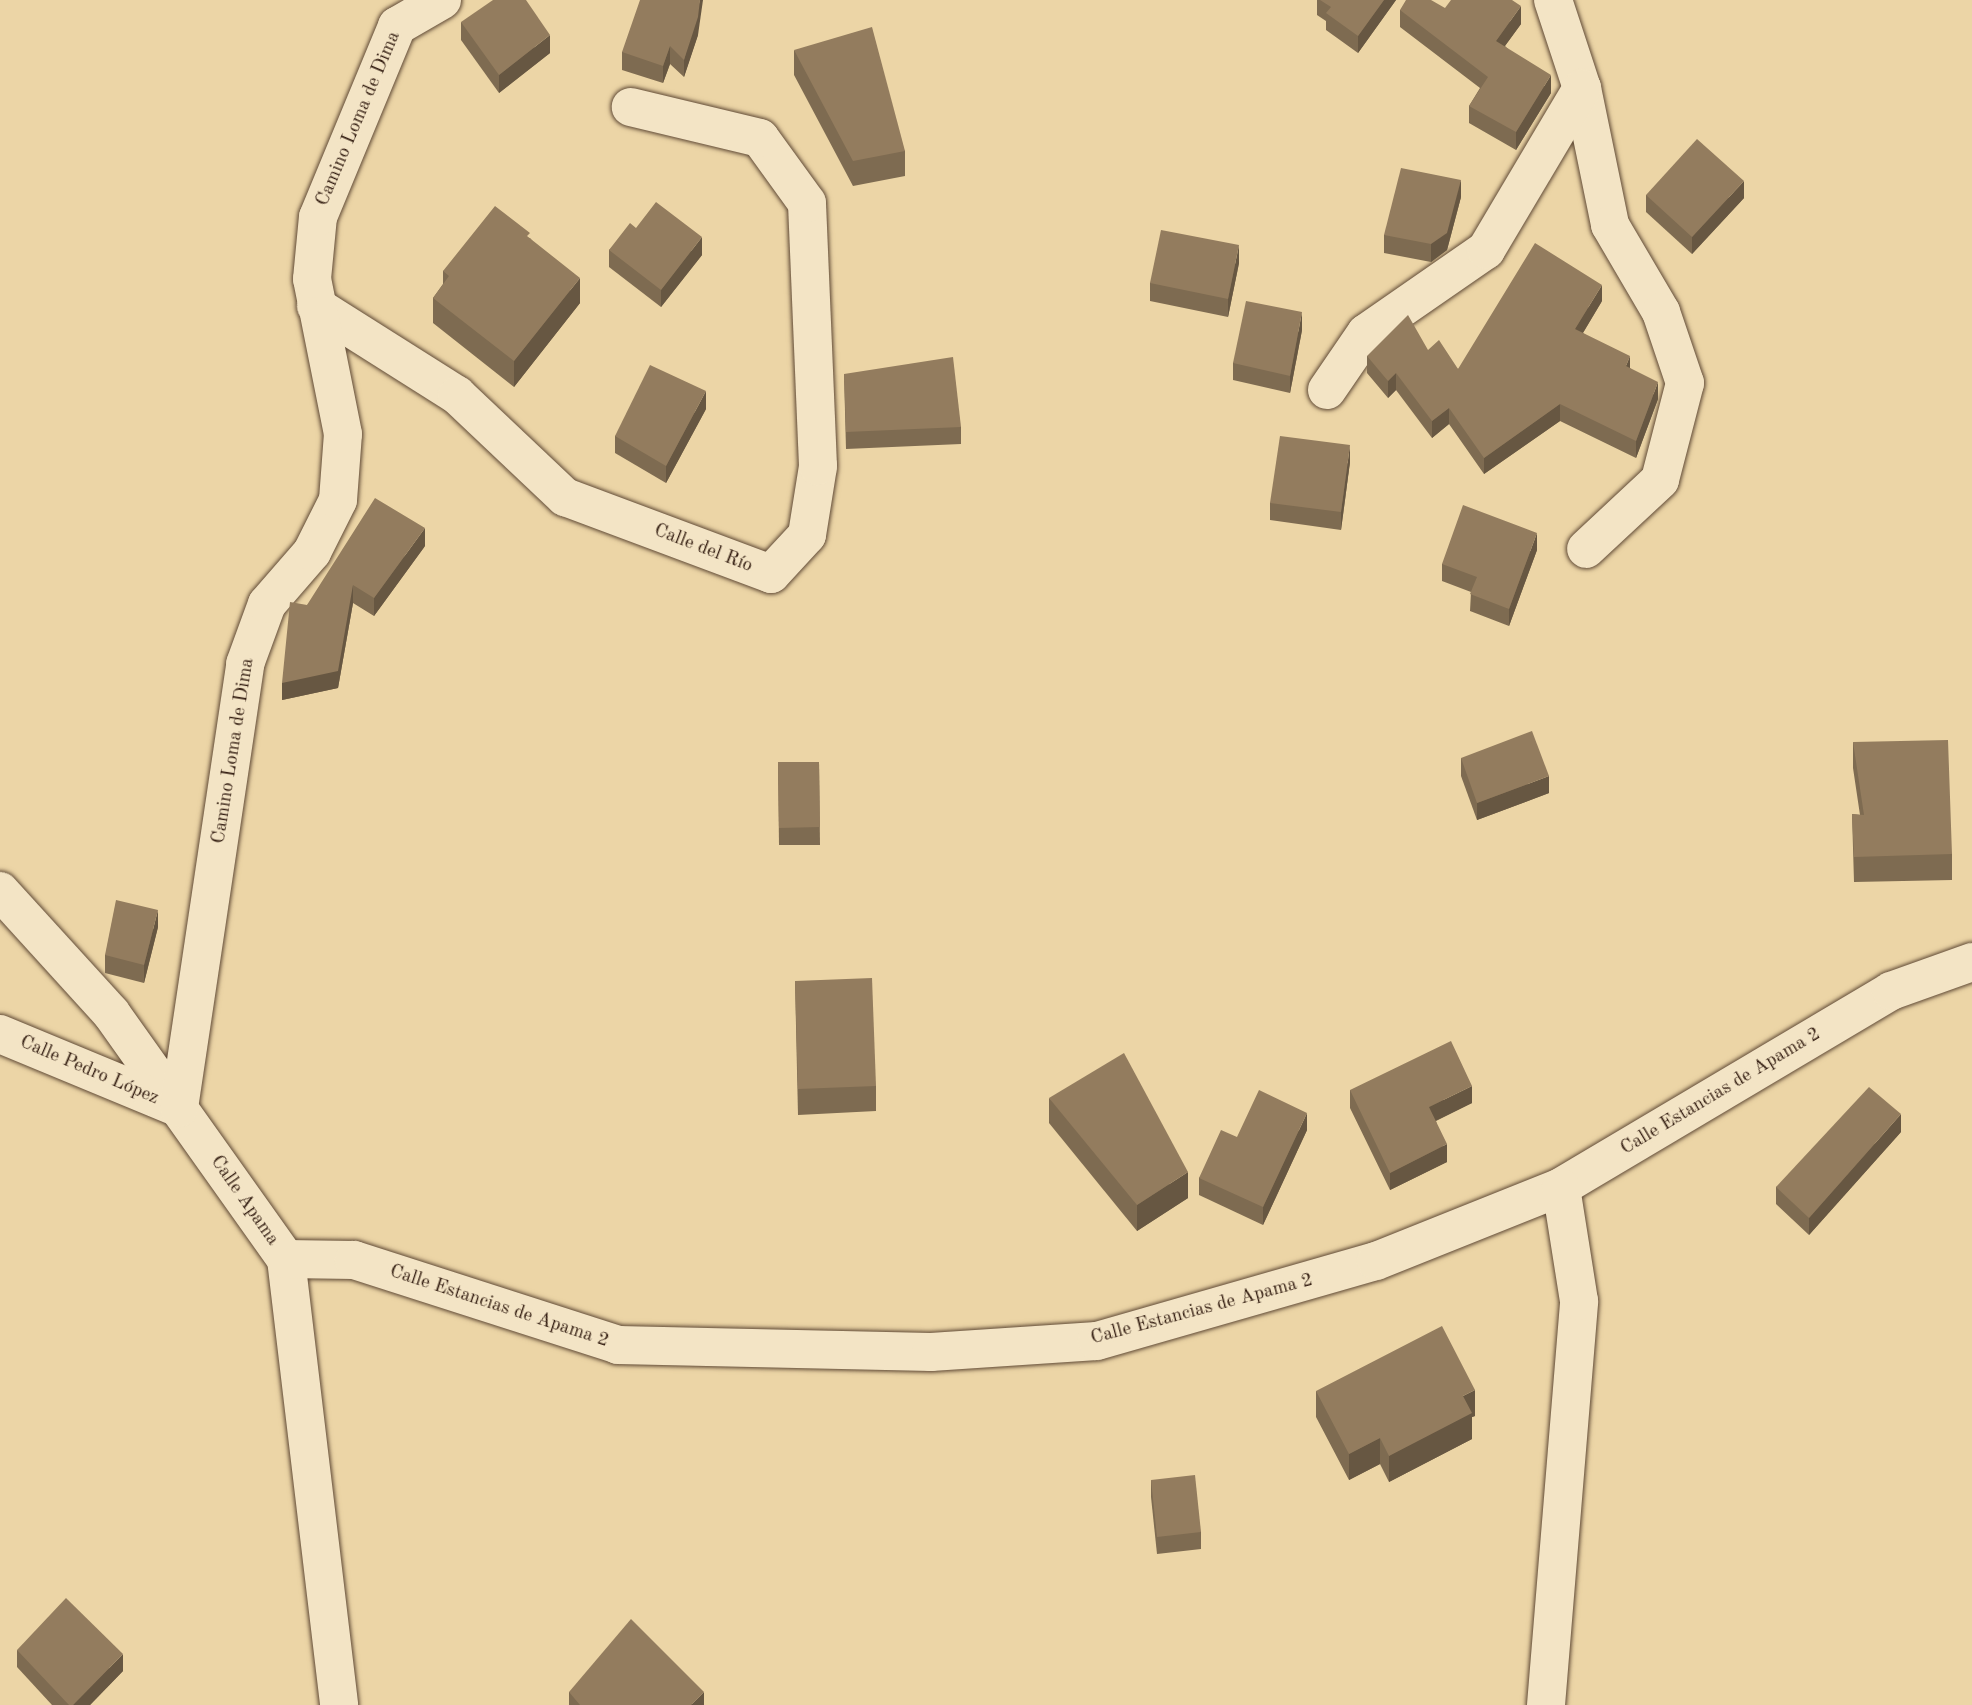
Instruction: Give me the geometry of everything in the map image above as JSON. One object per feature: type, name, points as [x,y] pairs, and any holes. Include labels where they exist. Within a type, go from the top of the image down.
[{"type":"street","name":"Camino Loma de Dima","points":[[179,1108],[245,664],[267,604],[312,551],[338,500],[343,434],[312,279],[318,217],[397,26],[442,0]]},
{"type":"street","points":[[1553,0],[1582,89],[1610,225],[1661,312],[1685,383],[1660,480],[1586,549]]},
{"type":"street","points":[[1327,390],[1366,333],[1486,250],[1582,89]]},
{"type":"street","name":"Calle del Río","points":[[316,306],[457,395],[565,497],[771,574],[807,535],[818,466],[807,203],[760,138],[631,107]]},
{"type":"street","name":"Calle Apama","points":[[0,891],[111,1013],[286,1259],[339,1705]]},
{"type":"street","name":"Calle Estancias de Apama 2","points":[[286,1259],[354,1260],[618,1345],[931,1352],[1097,1341],[1376,1261],[1561,1187],[1891,991],[1972,962]]},
{"type":"street","name":"Calle Pedro López","points":[[0,1034],[179,1108]]},
{"type":"street","points":[[1546,1705],[1579,1301],[1561,1187]]},
{"type":"building","points":[[493,0],[526,0],[550,35],[499,75],[461,22]]},
{"type":"building","points":[[640,0],[700,0],[698,17],[684,60],[670,46],[663,66],[622,52]]},
{"type":"building","points":[[1320,0],[1384,0],[1358,36],[1326,13],[1331,7]]},
{"type":"building","points":[[1406,0],[1431,0],[1445,8],[1451,0],[1512,0],[1521,6],[1496,41],[1551,75],[1516,132],[1469,106],[1488,77],[1400,10]]},
{"type":"building","points":[[872,27],[905,151],[853,161],[794,50]]},
{"type":"building","points":[[1697,139],[1744,181],[1692,237],[1646,195]]},
{"type":"building","points":[[1401,168],[1461,180],[1447,233],[1431,244],[1384,235]]},
{"type":"building","points":[[656,202],[702,237],[661,290],[609,250],[630,223],[636,228]]},
{"type":"building","points":[[495,206],[530,233],[527,236],[580,278],[514,361],[433,298],[449,276],[443,271]]},
{"type":"building","points":[[1161,230],[1239,245],[1228,299],[1150,283]]},
{"type":"building","points":[[1535,243],[1602,285],[1575,329],[1630,356],[1626,366],[1658,382],[1636,441],[1560,404],[1484,458],[1449,408],[1432,421],[1396,373],[1388,381],[1367,356],[1408,315],[1428,350],[1439,340],[1458,369]]},
{"type":"building","points":[[1246,301],[1302,312],[1290,376],[1233,363]]},
{"type":"building","points":[[953,357],[961,427],[846,432],[844,374]]},
{"type":"building","points":[[650,365],[706,391],[666,466],[615,436]]},
{"type":"building","points":[[1280,436],[1350,445],[1341,512],[1270,503]]},
{"type":"building","points":[[375,498],[425,528],[374,598],[353,585],[338,671],[282,683],[290,602],[307,605]]},
{"type":"building","points":[[1463,505],[1537,533],[1509,609],[1470,594],[1477,577],[1442,564]]},
{"type":"building","points":[[1532,731],[1549,776],[1477,803],[1461,758]]},
{"type":"building","points":[[1948,740],[1952,854],[1854,857],[1852,814],[1864,815],[1853,742]]},
{"type":"building","points":[[778,762],[819,762],[820,827],[779,828]]},
{"type":"building","points":[[116,900],[158,910],[144,965],[105,955]]},
{"type":"building","points":[[872,978],[876,1086],[798,1089],[795,981]]},
{"type":"building","points":[[1451,1041],[1472,1086],[1429,1107],[1447,1144],[1390,1173],[1350,1090]]},
{"type":"building","points":[[1124,1053],[1188,1172],[1137,1205],[1049,1098]]},
{"type":"building","points":[[1869,1087],[1901,1114],[1809,1218],[1776,1187]]},
{"type":"building","points":[[1259,1090],[1307,1113],[1263,1207],[1199,1178],[1221,1130],[1237,1137]]},
{"type":"building","points":[[1442,1326],[1475,1390],[1463,1396],[1472,1413],[1389,1456],[1380,1438],[1349,1454],[1316,1391]]},
{"type":"building","points":[[1195,1475],[1201,1532],[1157,1537],[1151,1480]]},
{"type":"building","points":[[66,1598],[123,1654],[73,1705],[69,1705],[17,1650]]},
{"type":"building","points":[[631,1619],[704,1692],[691,1705],[580,1705],[569,1692]]}]
